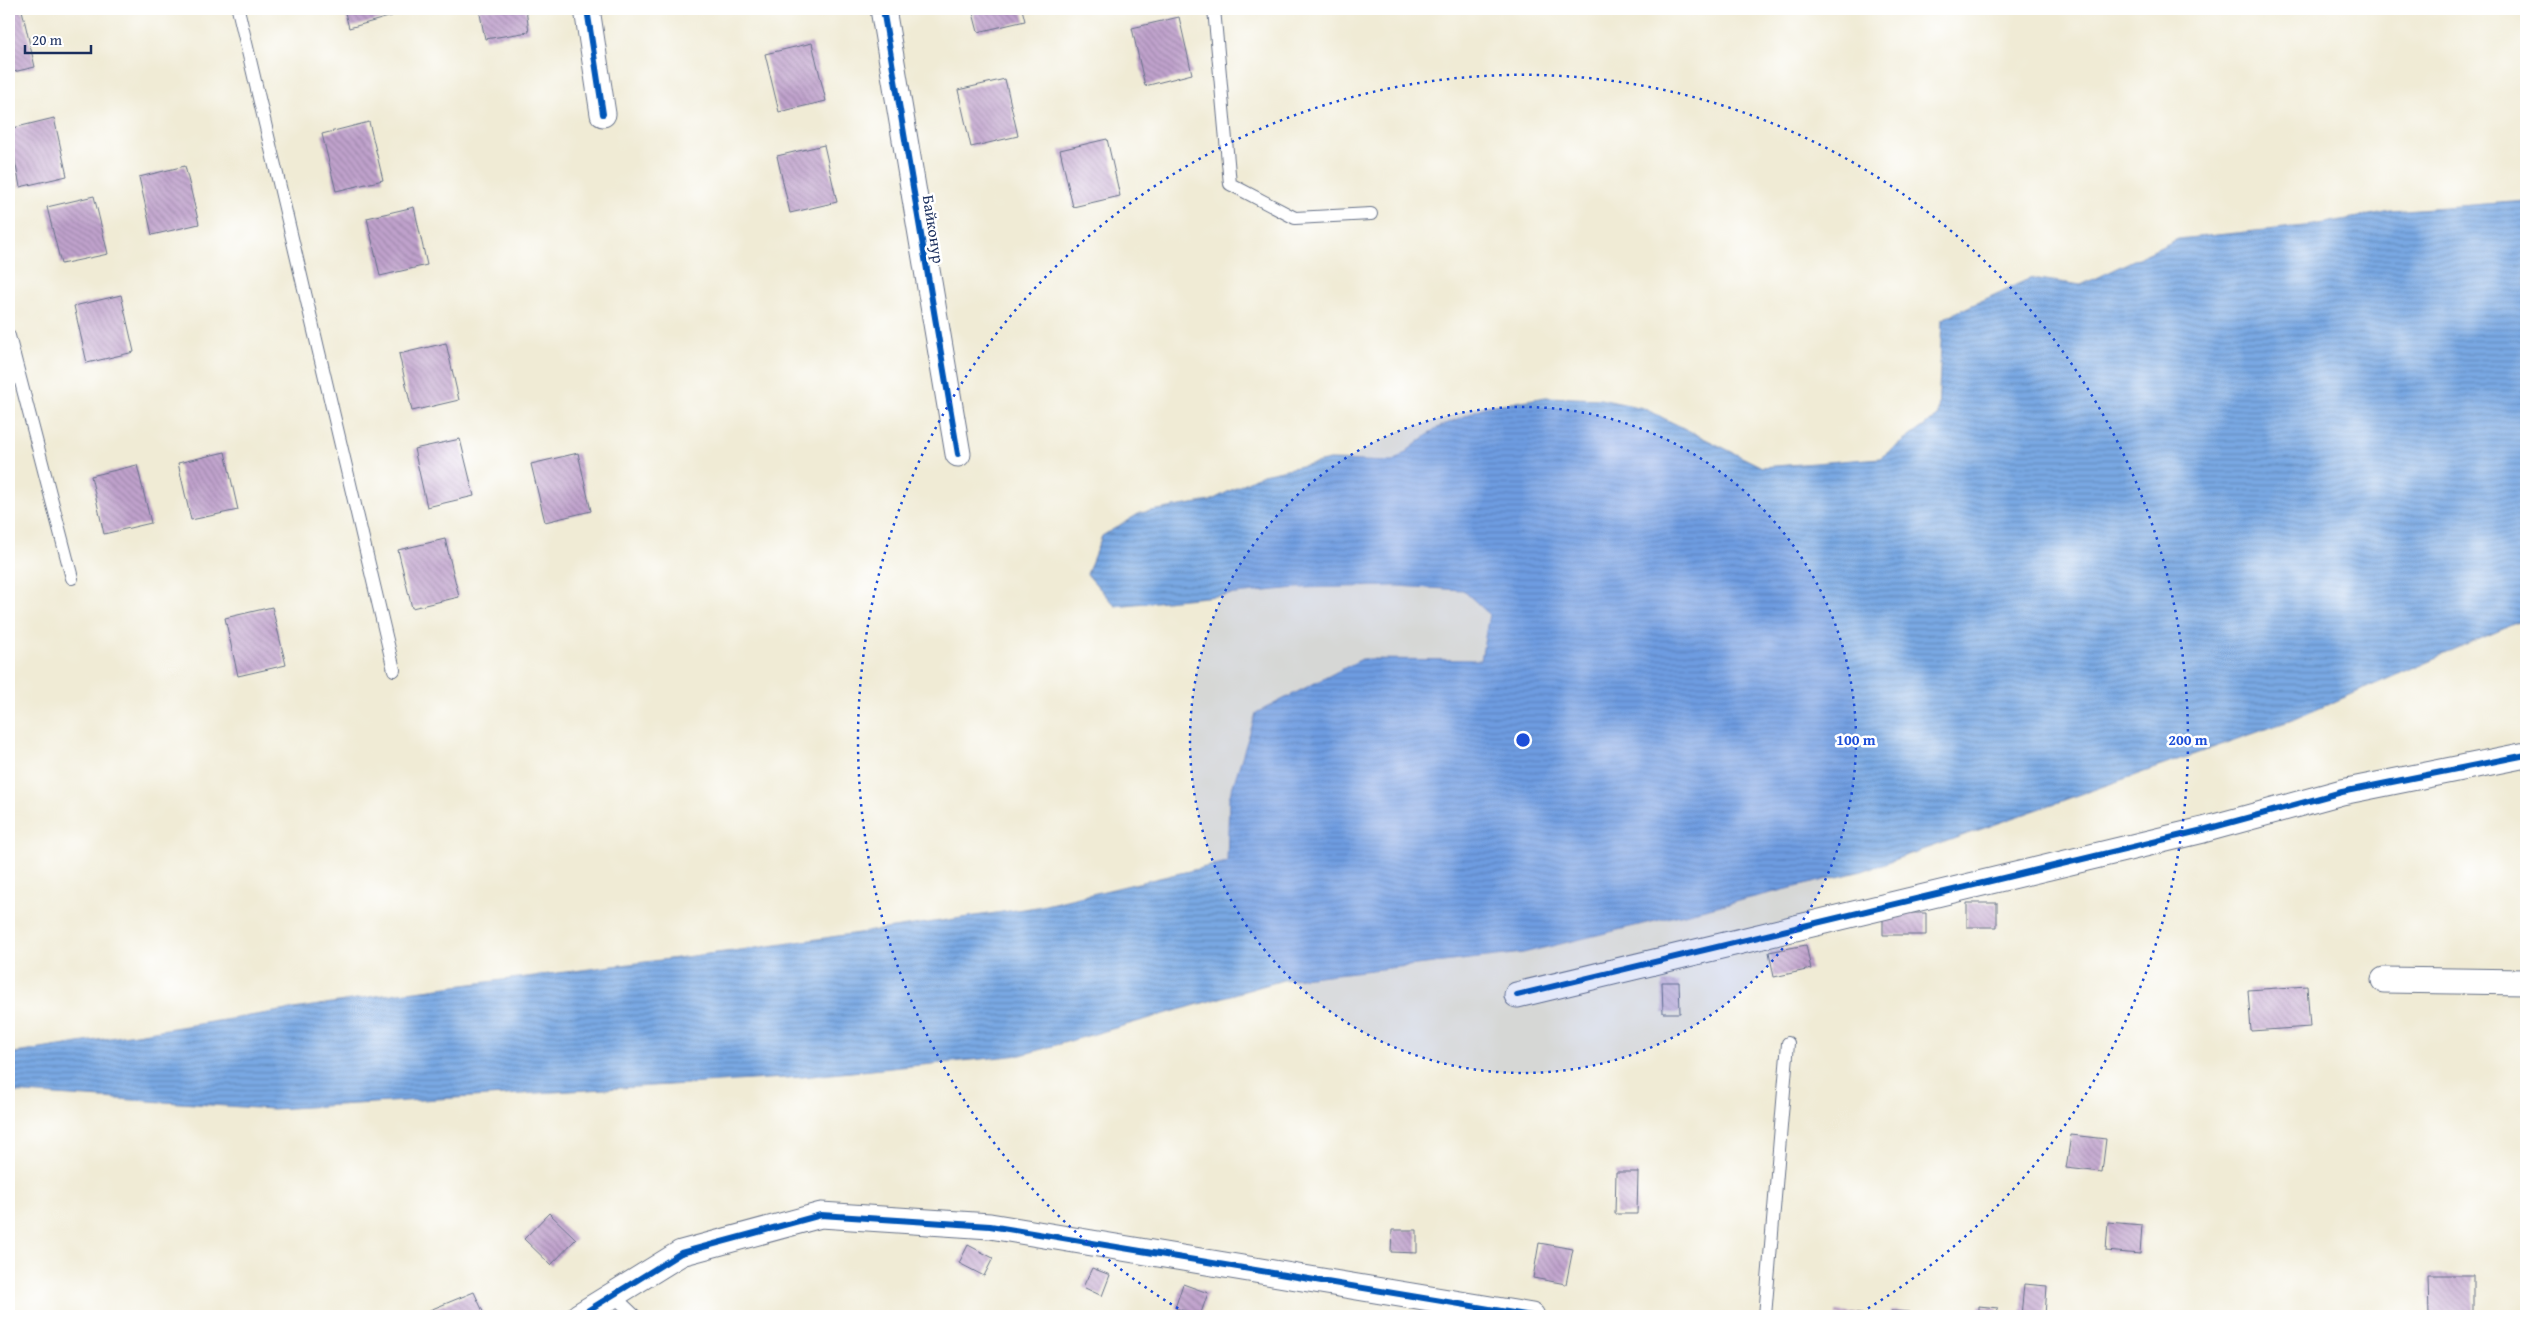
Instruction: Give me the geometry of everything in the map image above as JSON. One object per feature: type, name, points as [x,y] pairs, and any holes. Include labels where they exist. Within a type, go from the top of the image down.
[{"type":"street","points":[[587,9],[604,114]]},
{"type":"street","name":"Байконур","points":[[883,9],[958,454]]},
{"type":"street","points":[[1517,995],[1953,888],[2203,830],[2342,792],[2526,755]]},
{"type":"street","points":[[2384,980],[2526,982]]},
{"type":"street","points":[[579,1316],[680,1253],[821,1215],[990,1226],[1532,1316]]},
{"type":"lane","points":[[238,9],[394,670]]},
{"type":"lane","points":[[1214,9],[1230,184],[1295,218],[1372,214]]},
{"type":"lane","points":[[9,336],[72,578]]},
{"type":"lane","points":[[1765,1316],[1788,1043]]},
{"type":"lane","points":[[613,1295],[635,1316]]},
{"type":"water","points":[[2526,201],[2526,619],[2292,720],[1862,871],[1523,953],[1283,980],[1021,1055],[801,1077],[273,1109],[9,1092],[9,1054],[376,996],[756,948],[1037,907],[1227,862],[1229,798],[1256,713],[1362,659],[1481,660],[1489,614],[1463,590],[1396,586],[1296,588],[1115,606],[1087,574],[1102,536],[1140,513],[1210,501],[1263,474],[1330,460],[1393,462],[1435,429],[1484,407],[1546,397],[1600,399],[1643,408],[1762,467],[1880,458],[1938,416],[1942,319],[2031,278],[2081,285],[2178,239],[2314,225],[2391,211]]},
{"type":"building","points":[[344,9],[390,9],[392,16],[349,28]]},
{"type":"building","points":[[479,9],[526,9],[529,32],[485,39]]},
{"type":"building","points":[[972,9],[1022,9],[1025,21],[978,32]]},
{"type":"building","points":[[22,10],[35,67],[9,73],[9,13]]},
{"type":"building","points":[[1179,17],[1192,74],[1145,86],[1132,28]]},
{"type":"building","points":[[812,43],[826,101],[779,112],[765,54]]},
{"type":"building","points":[[1005,79],[1018,136],[971,147],[958,90]]},
{"type":"building","points":[[54,118],[67,176],[20,187],[9,129]]},
{"type":"building","points":[[369,122],[383,180],[336,191],[322,134]]},
{"type":"building","points":[[1107,139],[1120,196],[1073,207],[1060,150]]},
{"type":"building","points":[[824,145],[837,202],[790,213],[777,156]]},
{"type":"building","points":[[185,166],[199,224],[152,235],[139,177]]},
{"type":"building","points":[[94,196],[108,254],[61,264],[47,207]]},
{"type":"building","points":[[414,207],[427,265],[380,276],[367,218]]},
{"type":"building","points":[[121,295],[134,352],[87,363],[74,306]]},
{"type":"building","points":[[446,343],[459,400],[412,411],[399,354]]},
{"type":"building","points":[[460,439],[474,496],[427,507],[414,449]]},
{"type":"building","points":[[225,452],[238,510],[191,520],[178,463]]},
{"type":"building","points":[[578,453],[591,511],[545,522],[531,464]]},
{"type":"building","points":[[137,465],[151,523],[104,534],[91,476]]},
{"type":"building","points":[[445,539],[459,597],[412,608],[398,550]]},
{"type":"building","points":[[272,607],[286,665],[238,676],[225,618]]},
{"type":"building","points":[[1967,903],[1997,903],[1997,927],[1967,927]]},
{"type":"building","points":[[1883,913],[1926,913],[1926,935],[1883,935]]},
{"type":"building","points":[[1806,945],[1811,969],[1774,977],[1769,952]]},
{"type":"building","points":[[1662,982],[1679,982],[1680,1013],[1663,1013]]},
{"type":"building","points":[[2307,986],[2310,1027],[2251,1031],[2248,990]]},
{"type":"building","points":[[2071,1135],[2106,1139],[2102,1172],[2066,1168]]},
{"type":"building","points":[[1616,1172],[1638,1172],[1637,1214],[1615,1214]]},
{"type":"building","points":[[549,1213],[576,1239],[551,1265],[524,1239]]},
{"type":"building","points":[[2108,1222],[2142,1225],[2140,1254],[2106,1251]]},
{"type":"building","points":[[1392,1230],[1417,1230],[1417,1253],[1391,1252]]},
{"type":"building","points":[[1539,1243],[1573,1249],[1566,1284],[1533,1278]]},
{"type":"building","points":[[968,1245],[993,1258],[984,1276],[959,1263]]},
{"type":"building","points":[[1092,1268],[1110,1275],[1102,1296],[1083,1287]]},
{"type":"building","points":[[2428,1275],[2473,1275],[2473,1316],[2429,1316]]},
{"type":"building","points":[[1183,1284],[1208,1293],[1200,1316],[1175,1308]]},
{"type":"building","points":[[2024,1284],[2047,1286],[2045,1316],[2021,1316]]},
{"type":"building","points":[[474,1292],[485,1316],[427,1316],[425,1312]]},
{"type":"building","points":[[1979,1306],[1998,1308],[1997,1316],[1979,1316]]},
{"type":"building","points":[[1891,1311],[1910,1312],[1910,1316],[1891,1316]]},
{"type":"building","points":[[1836,1312],[1861,1314],[1860,1316],[1836,1316]]},
{"type":"cycle path","points":[[587,9],[603,114]]},
{"type":"cycle path","points":[[883,9],[958,454]]},
{"type":"cycle path","points":[[1517,995],[2203,830],[2342,792],[2526,755]]},
{"type":"cycle path","points":[[579,1316],[681,1253],[821,1215],[990,1226],[1532,1316]]}]
